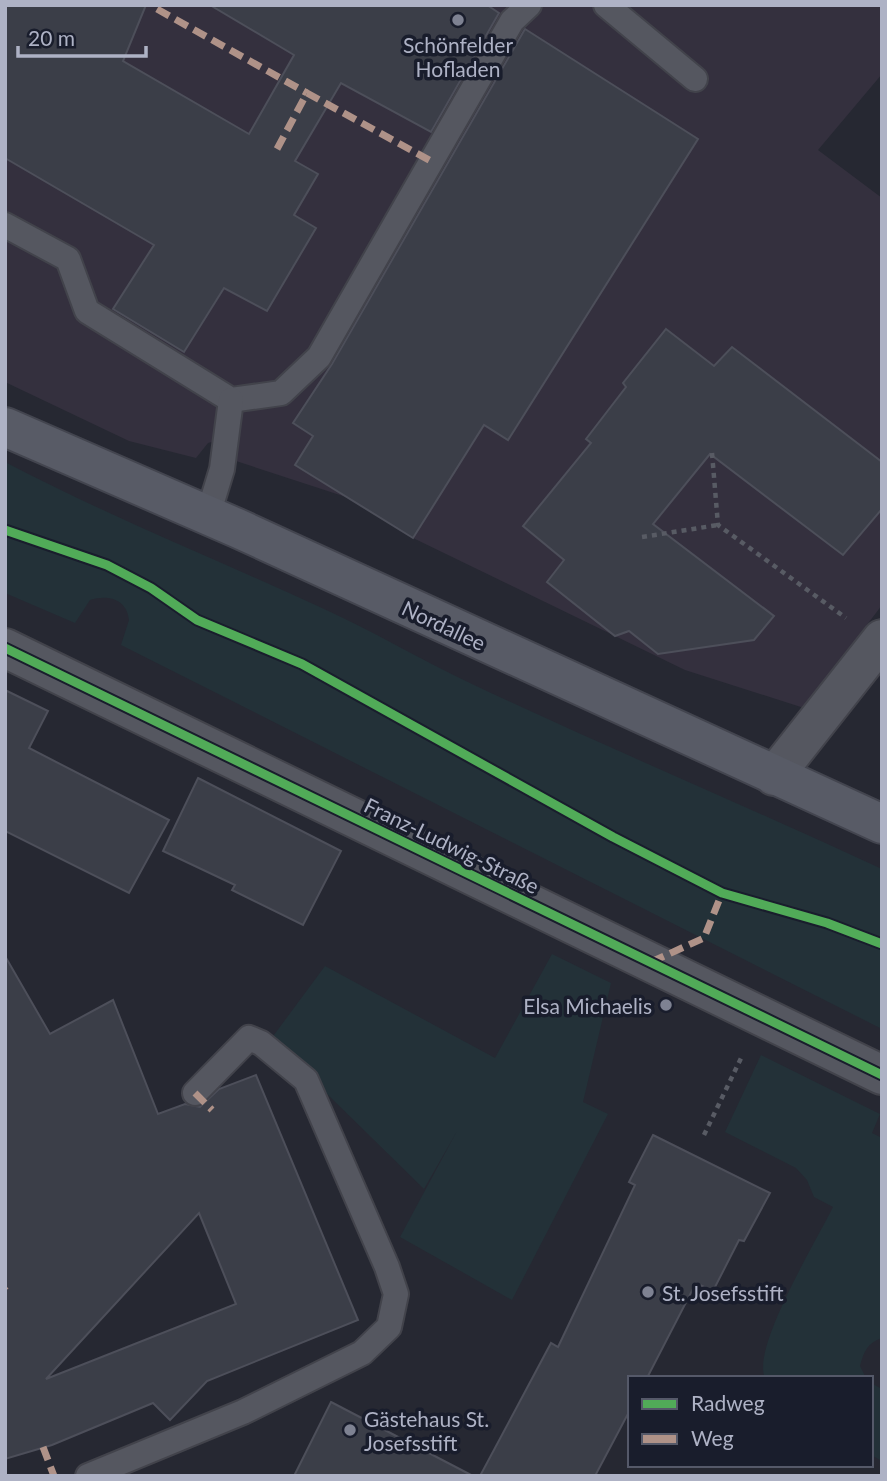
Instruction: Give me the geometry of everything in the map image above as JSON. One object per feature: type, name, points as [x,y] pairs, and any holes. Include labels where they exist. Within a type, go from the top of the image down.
[{"type":"main road","name":"Nordallee","points":[[5,427],[208,515],[882,824]]},
{"type":"street","points":[[774,776],[880,641]]},
{"type":"street","name":"Franz-Ludwig-Straße","points":[[5,648],[882,1075]]},
{"type":"lane","points":[[5,225],[68,259],[87,310],[231,400],[281,393],[319,357],[512,21],[529,5]]},
{"type":"lane","points":[[622,10],[695,79]]},
{"type":"lane","points":[[208,515],[222,469],[231,400]]},
{"type":"lane","points":[[88,1476],[243,1412],[338,1365],[362,1353],[389,1327],[396,1294],[306,1080],[261,1042],[249,1038],[236,1048],[195,1093]]},
{"type":"path","points":[[712,453],[718,525]]},
{"type":"path","points":[[642,537],[718,525],[880,641]]},
{"type":"path","points":[[704,1135],[746,1048]]},
{"type":"shaded area","points":[[5,5],[882,5],[882,74],[818,150],[882,198],[882,605],[804,708],[685,670],[413,538],[346,497],[233,460],[226,438],[208,443],[196,458],[129,441],[5,382]]},
{"type":"shaded area","points":[[5,462],[123,519],[341,617],[523,708],[882,869],[882,1029],[121,645],[129,620],[125,607],[116,600],[90,600],[75,623],[5,593]]},
{"type":"shaded area","points":[[552,954],[611,983],[583,1102],[608,1114],[512,1300],[400,1237],[457,1131],[424,1189],[271,1039],[325,966],[495,1058]]},
{"type":"shaded area","points":[[761,1055],[880,1114],[872,1133],[882,1138],[882,1338],[870,1345],[863,1356],[860,1366],[865,1376],[765,1376],[763,1363],[776,1319],[833,1207],[814,1197],[807,1180],[796,1168],[725,1132]]},
{"type":"shaded area","points":[[873,1384],[882,1389],[882,1461],[873,1456]]},
{"type":"building","points":[[5,5],[146,5],[123,61],[249,134],[294,55],[210,5],[487,5],[499,13],[431,132],[341,83],[295,161],[318,174],[294,215],[316,228],[267,311],[224,288],[184,352],[113,309],[154,245],[5,158]]},
{"type":"building","points":[[525,29],[698,139],[508,440],[484,425],[413,538],[295,465],[313,436],[293,423],[332,364]]},
{"type":"building","points":[[666,329],[714,366],[732,347],[882,462],[882,509],[843,555],[710,454],[653,524],[774,616],[754,640],[658,654],[629,631],[615,636],[547,582],[564,560],[523,526],[591,443],[586,439],[626,387],[623,383]]},
{"type":"building","points":[[5,690],[48,711],[29,748],[169,820],[129,893],[5,831]]},
{"type":"building","points":[[198,778],[341,851],[303,925],[232,890],[235,885],[163,851]]},
{"type":"building","points":[[5,956],[50,1034],[113,1000],[158,1114],[185,1104],[200,1107],[219,1089],[256,1075],[358,1320],[207,1381],[170,1420],[153,1403],[52,1445],[5,1459]],"holes":[[[199,1213],[236,1304],[46,1379]]]},
{"type":"building","name":"St. Josefsstift","points":[[653,1135],[770,1193],[744,1241],[739,1240],[713,1291],[696,1283],[648,1376],[628,1376],[628,1414],[595,1476],[480,1476],[551,1343],[558,1347],[635,1185],[629,1182]]},
{"type":"building","name":"Gästehaus St. Josefsstift","points":[[331,1402],[473,1476],[294,1476]]},
{"type":"marked path","points":[[157,9],[307,93]]},
{"type":"marked path","points":[[277,149],[307,93],[431,161]]},
{"type":"marked path","points":[[651,962],[704,938],[722,893]]},
{"type":"marked path","points":[[195,1093],[212,1110]]},
{"type":"marked path","points":[[43,1447],[54,1476]]},
{"type":"cycle path","points":[[5,530],[107,565],[151,588],[197,620],[302,664],[613,837],[722,893],[827,923],[882,944]]},
{"type":"cycle path","points":[[5,648],[882,1075]]},
{"type":"place","name":"Schönfelder Hofladen","points":[[458,20]]},
{"type":"place","name":"Elsa Michaelis","points":[[666,1005]]},
{"type":"place","name":"St. Josefsstift","points":[[648,1292]]},
{"type":"place","name":"Gästehaus St. Josefsstift","points":[[350,1430]]}]
